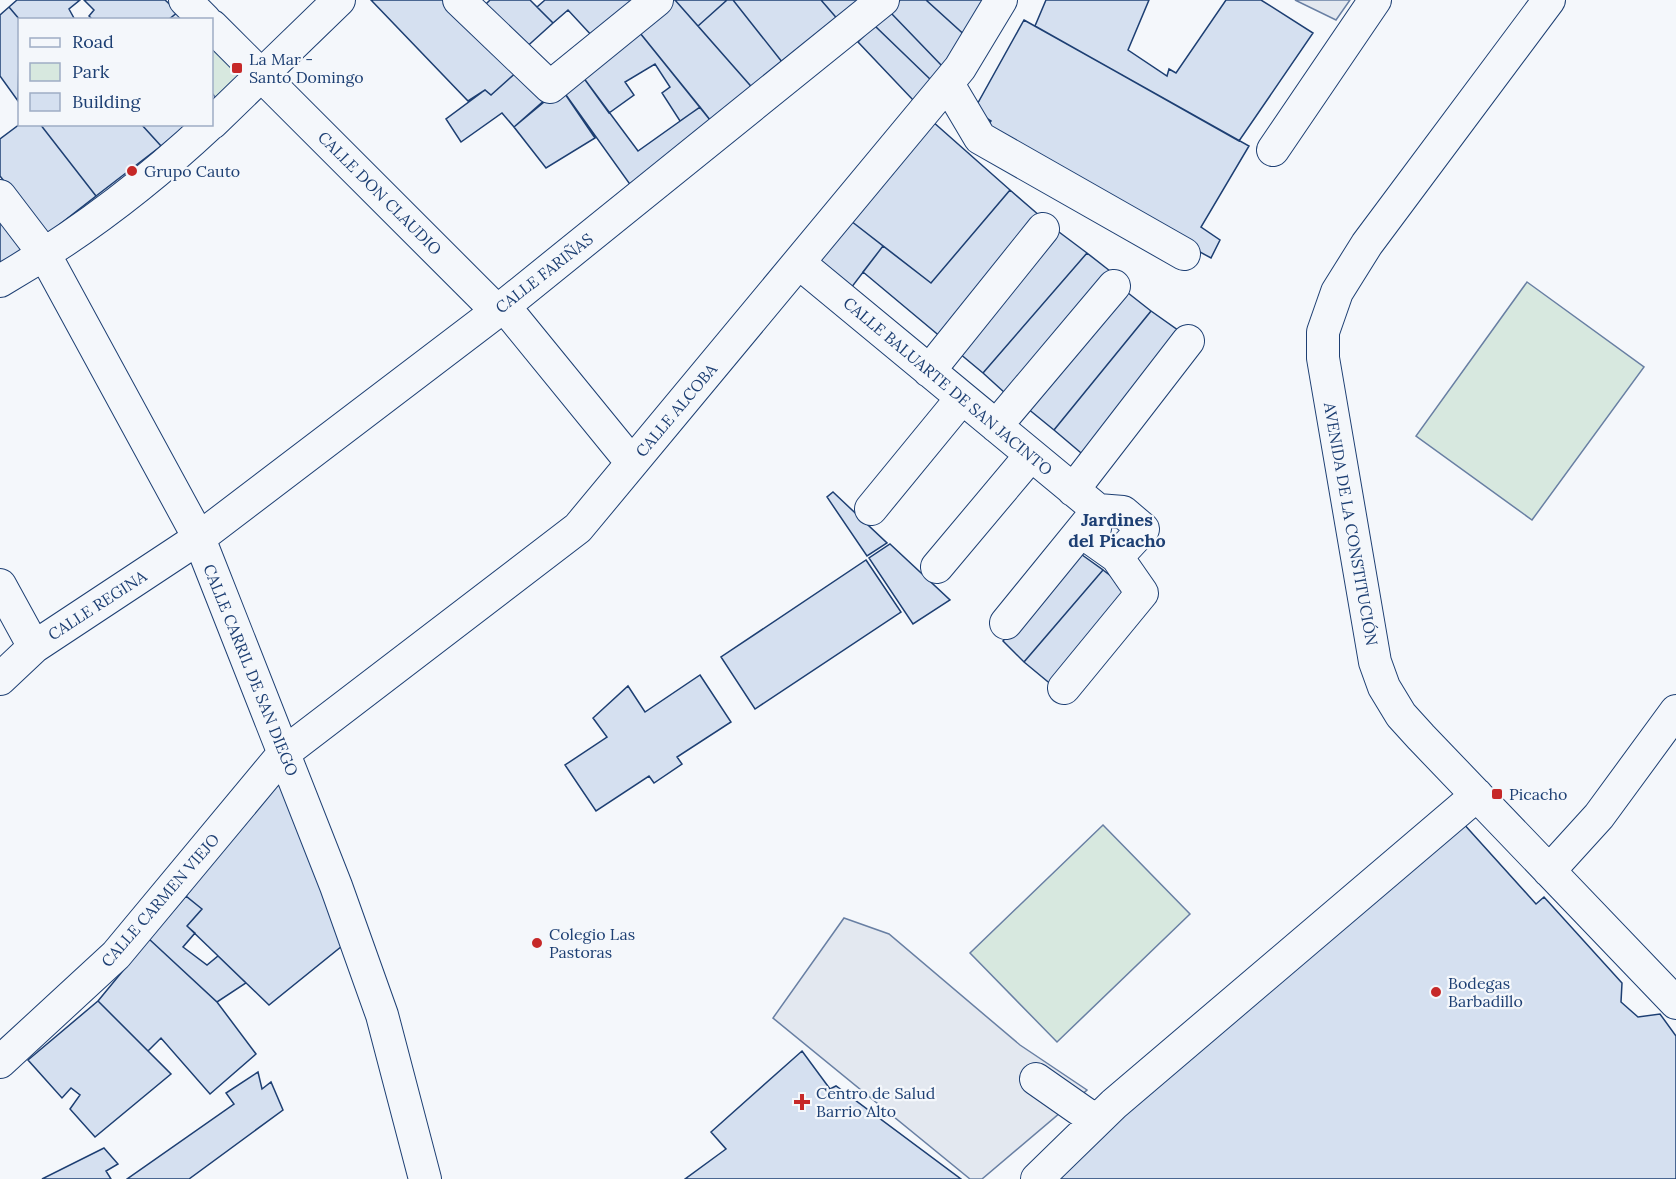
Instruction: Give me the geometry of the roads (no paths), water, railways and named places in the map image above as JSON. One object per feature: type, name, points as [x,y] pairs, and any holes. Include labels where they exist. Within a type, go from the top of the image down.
[{"type":"street","points":[[184,0],[203,18]]},
{"type":"street","points":[[213,122],[339,0]]},
{"type":"street","points":[[459,0],[550,87],[657,0]]},
{"type":"street","name":"CALLE FARIÑAS","points":[[199,538],[500,308],[883,0]]},
{"type":"street","name":"CALLE ALCOBA","points":[[284,753],[578,528],[948,84],[1001,0]]},
{"type":"street","points":[[1273,150],[1375,0]]},
{"type":"street","name":"AVENIDA DE LA CONSTITUCIÓN","points":[[1549,0],[1367,244],[1337,292],[1323,332],[1323,358],[1375,662],[1384,687],[1401,715],[1549,871],[1672,993]]},
{"type":"street","name":"CALLE DON CLAUDIO","points":[[213,27],[500,308],[632,463]]},
{"type":"street","points":[[948,84],[980,138],[1184,254]]},
{"type":"street","points":[[0,281],[45,255],[162,169],[209,126]]},
{"type":"street","name":"CALLE CARRIL DE SAN DIEGO","points":[[0,196],[45,255],[199,538],[336,886],[382,1015],[425,1179]]},
{"type":"street","points":[[929,371],[1043,229]]},
{"type":"street","name":"CALLE BALUARTE DE SAN JACINTO","points":[[799,262],[1098,510],[1123,512],[1143,529],[1117,557],[1142,593],[1064,688]]},
{"type":"street","points":[[996,426],[1113,286]]},
{"type":"street","points":[[1073,490],[1188,341]]},
{"type":"street","points":[[871,509],[962,398]]},
{"type":"street","points":[[937,567],[1031,455]]},
{"type":"street","points":[[1005,623],[1098,510]]},
{"type":"street","name":"CALLE REGINA","points":[[0,679],[34,647],[199,538]]},
{"type":"street","points":[[0,585],[34,647]]},
{"type":"street","points":[[1549,871],[1599,816],[1676,711]]},
{"type":"street","name":"CALLE CARMEN VIEJO","points":[[0,1062],[116,955],[284,753]]},
{"type":"street","points":[[1037,1179],[1096,1121],[1477,795]]},
{"type":"street","points":[[1036,1079],[1096,1121]]},
{"type":"place","name":"La Mar - Santo Domingo","points":[[237,68]]},
{"type":"place","name":"Grupo Cauto","points":[[132,171]]},
{"type":"place","name":"Picacho","points":[[1497,794]]},
{"type":"place","name":"Colegio Las Pastoras","points":[[537,943]]},
{"type":"place","name":"Bodegas Barbadillo","points":[[1436,992]]},
{"type":"place","name":"Centro de Salud Barrio Alto","points":[[802,1102]]},
{"type":"district","name":"Jardines del Picacho","points":[[1117,529]]}]
